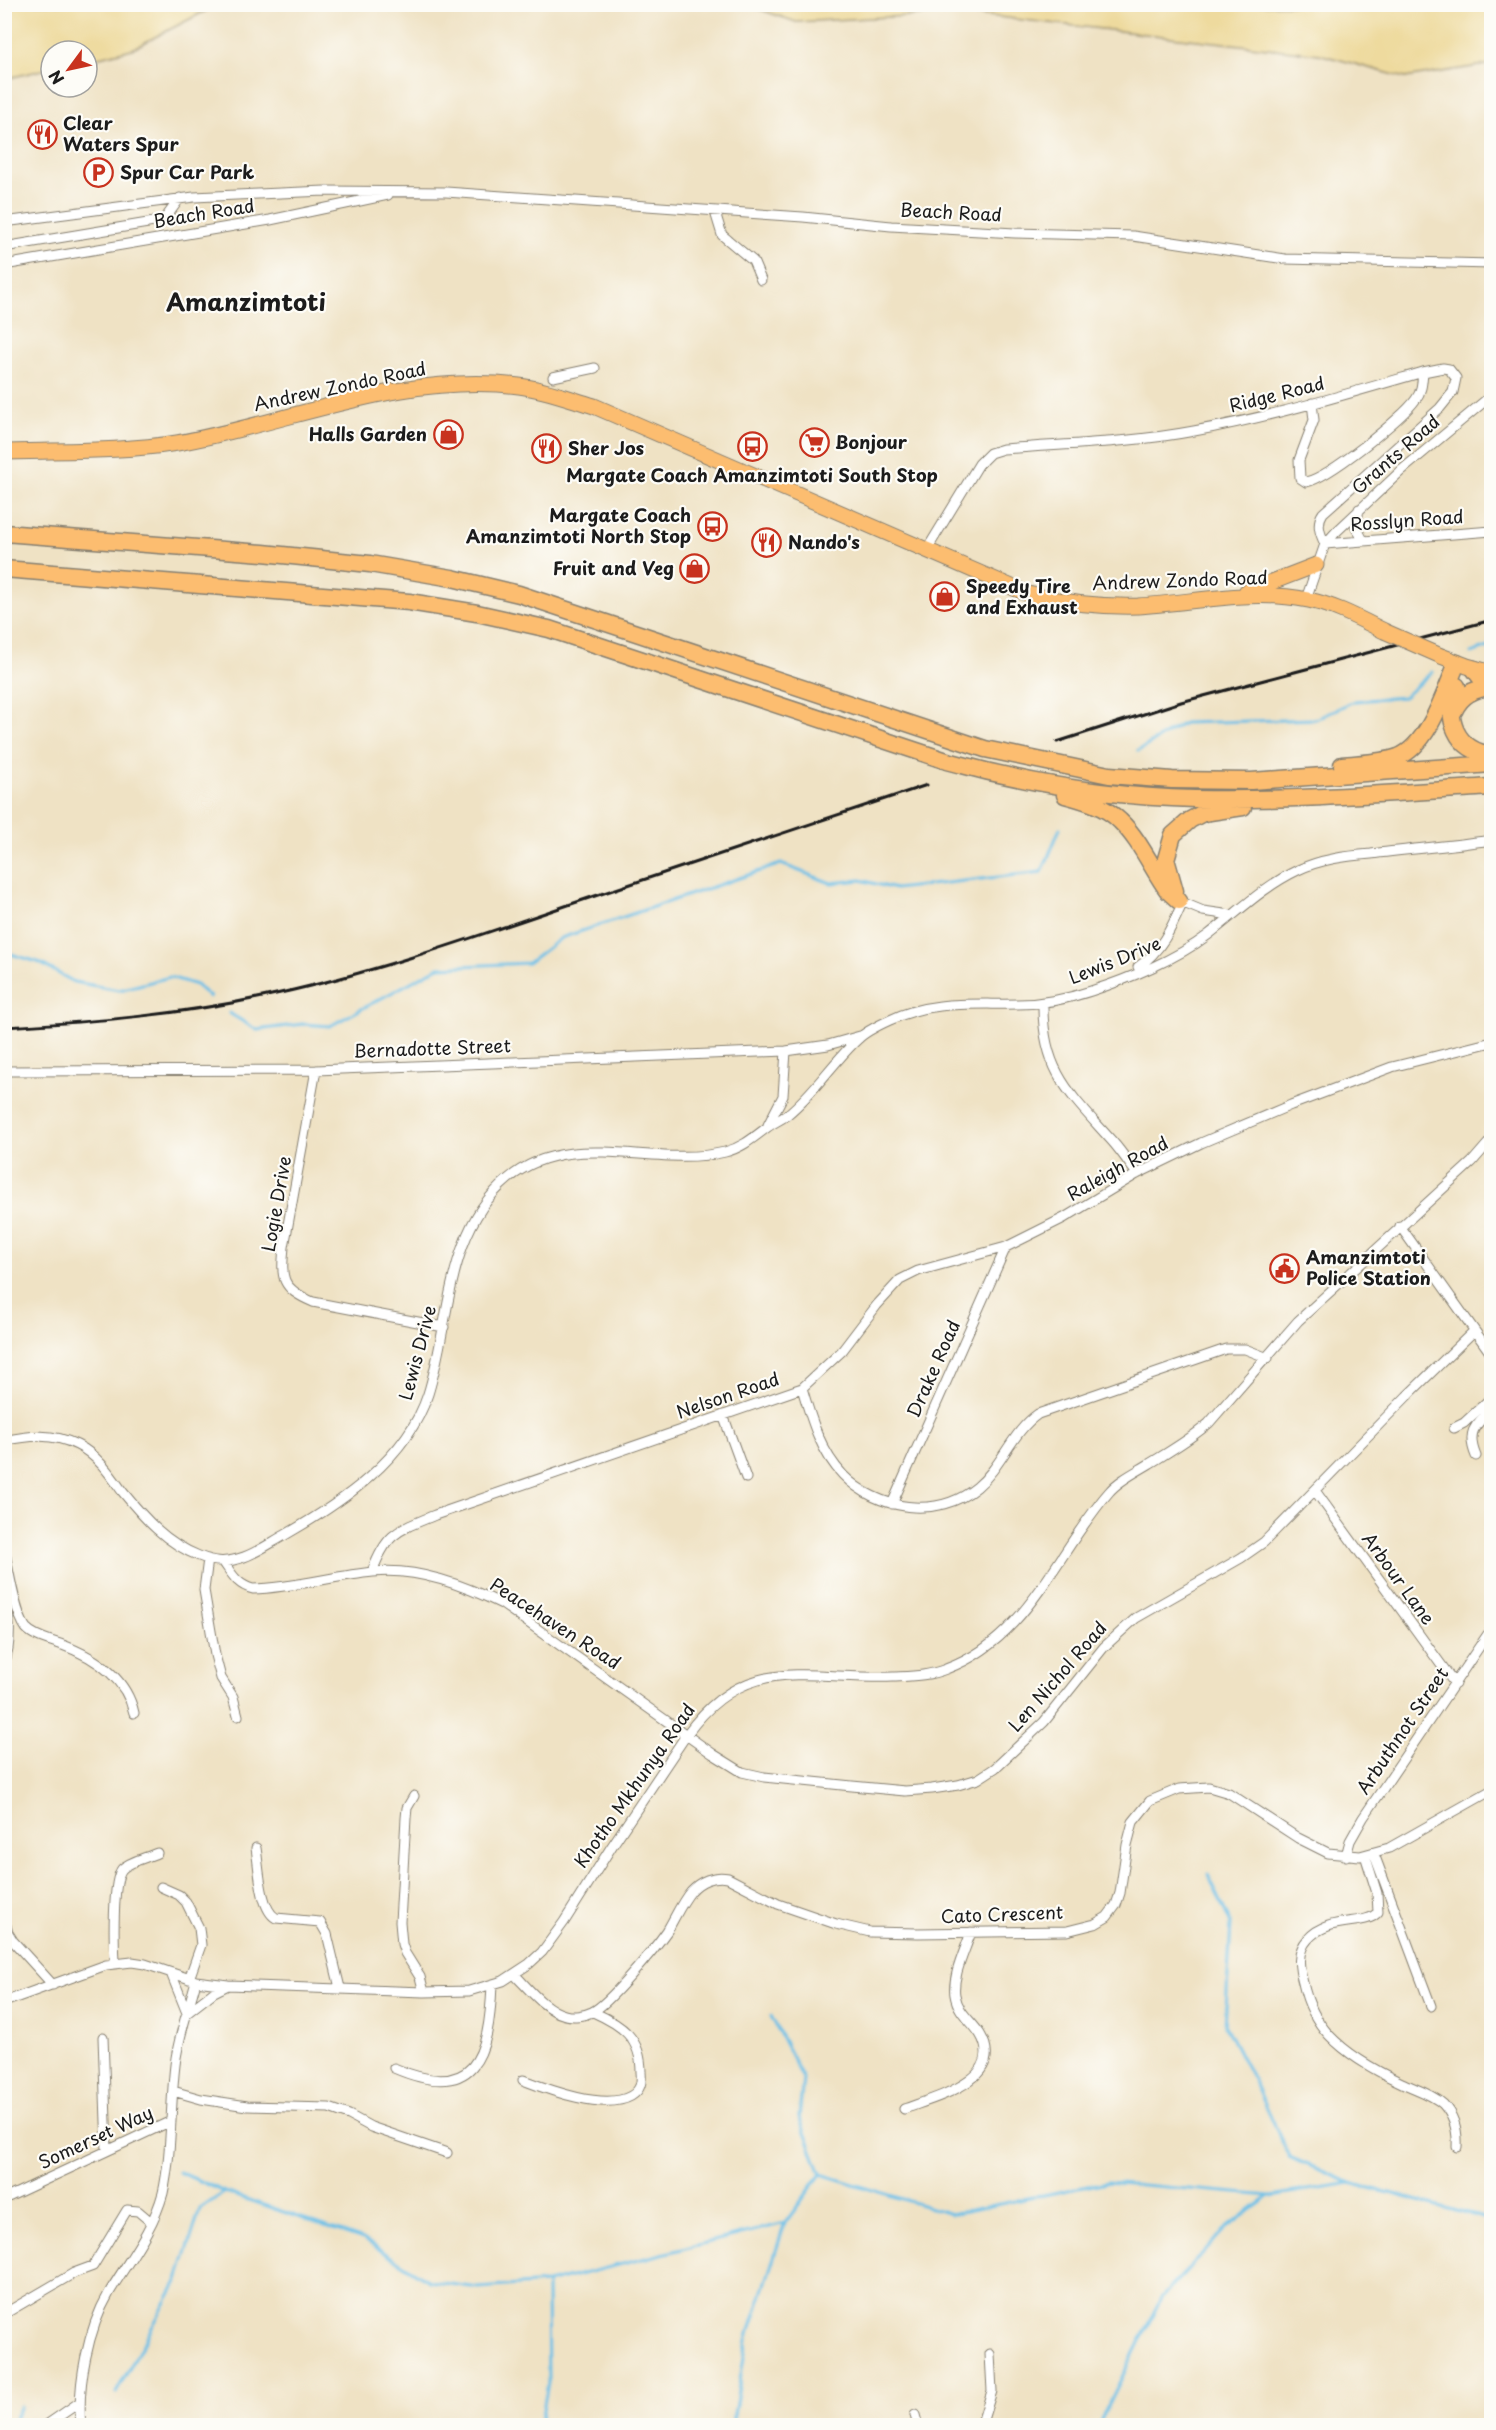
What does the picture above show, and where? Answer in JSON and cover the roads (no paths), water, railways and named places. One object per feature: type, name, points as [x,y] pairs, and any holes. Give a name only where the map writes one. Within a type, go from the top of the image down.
[{"type":"highway","points":[[4,533],[263,553],[370,564],[452,578],[519,594],[985,749],[1109,775],[1251,781],[1491,764]]},
{"type":"highway","points":[[4,569],[409,602],[477,613],[549,629],[853,731],[1085,801],[1108,812],[1120,821],[1168,891],[1180,902]]},
{"type":"highway","points":[[1200,780],[1388,760],[1401,755],[1418,741],[1428,728],[1466,666]]},
{"type":"highway","points":[[1466,666],[1491,685]]},
{"type":"highway","points":[[1466,666],[1452,700],[1455,731],[1463,743],[1473,751],[1491,755]]},
{"type":"highway","points":[[1453,718],[1458,704],[1468,693],[1491,685]]},
{"type":"highway","points":[[972,768],[1102,792],[1193,799],[1312,797],[1491,787]]},
{"type":"highway","points":[[1180,902],[1172,884],[1166,860],[1168,846],[1173,835],[1185,824],[1203,813],[1312,797]]},
{"type":"main road","name":"Andrew Zondo Road","points":[[4,452],[176,443],[422,386],[470,384],[519,386],[594,406],[1028,594],[1068,603],[1138,606],[1232,597],[1306,599],[1339,610],[1441,656],[1491,673]]},
{"type":"main road","points":[[1232,597],[1316,565]]},
{"type":"street","name":"Beach Road","points":[[4,222],[180,198],[325,191],[446,192],[1004,233],[1133,236],[1285,259],[1491,264]]},
{"type":"street","points":[[325,191],[326,208]]},
{"type":"street","name":"Beach Road","points":[[4,265],[326,208],[408,191]]},
{"type":"street","points":[[4,247],[160,221],[167,216],[180,198]]},
{"type":"street","points":[[715,212],[722,235],[753,261],[761,280]]},
{"type":"street","points":[[553,377],[595,368]]},
{"type":"street","name":"Ridge Road","points":[[926,551],[979,464],[990,453],[1003,448],[1108,441],[1191,432],[1263,417],[1423,372],[1443,368],[1453,372],[1456,384],[1450,397],[1395,450],[1323,513],[1319,526],[1325,544]]},
{"type":"street","points":[[1312,404],[1313,425],[1299,460],[1300,478],[1306,482],[1317,479],[1340,464],[1406,410],[1420,392],[1423,372]]},
{"type":"street","name":"Grants Road","points":[[1325,544],[1402,470],[1491,395]]},
{"type":"street","points":[[1359,509],[1356,527],[1364,540]]},
{"type":"street","name":"Rosslyn Road","points":[[1325,544],[1491,531]]},
{"type":"street","points":[[1306,599],[1325,544]]},
{"type":"street","name":"Lewis Drive","points":[[224,1563],[248,1556],[318,1516],[355,1489],[380,1466],[404,1438],[426,1400],[455,1270],[472,1223],[489,1198],[522,1168],[540,1161],[589,1151],[688,1157],[727,1152],[751,1141],[766,1127],[787,1116],[829,1074],[860,1036],[912,1010],[938,1005],[1043,1003],[1091,991],[1183,951],[1206,937],[1231,915],[1279,880],[1317,862],[1491,840]]},
{"type":"street","points":[[1118,981],[1155,954],[1166,939],[1180,902],[1203,911],[1231,915]]},
{"type":"street","points":[[1043,1003],[1042,1024],[1053,1068],[1068,1093],[1113,1142],[1137,1174]]},
{"type":"street","name":"Bernadotte Street","points":[[4,1071],[316,1070],[786,1051],[828,1045],[860,1036]]},
{"type":"street","name":"Raleigh Road","points":[[802,1388],[842,1352],[877,1305],[900,1280],[918,1271],[1006,1247],[1064,1218],[1137,1174],[1201,1143],[1355,1080],[1392,1067],[1491,1042]]},
{"type":"street","name":"Lewis Drive","points":[[766,1127],[783,1096],[786,1051]]},
{"type":"street","name":"Logie Drive","points":[[316,1070],[284,1247],[282,1274],[285,1285],[299,1296],[313,1302],[444,1327]]},
{"type":"street","name":"Khotho Mkhunya Road","points":[[115,1962],[145,1964],[193,1980],[228,1985],[424,1992],[469,1991],[492,1985],[515,1975],[543,1952],[687,1734],[699,1718],[716,1702],[742,1685],[758,1679],[798,1673],[879,1678],[919,1676],[944,1670],[983,1651],[1012,1627],[1110,1490],[1193,1437],[1230,1401],[1298,1321],[1472,1162],[1491,1139]]},
{"type":"street","points":[[1400,1226],[1491,1355]]},
{"type":"street","name":"Drake Road","points":[[892,1504],[1006,1247]]},
{"type":"street","name":"Len Nichol Road","points":[[687,1734],[713,1754],[752,1776],[905,1791],[958,1785],[978,1779],[995,1768],[1029,1738],[1104,1647],[1136,1618],[1257,1547],[1316,1492],[1407,1396],[1474,1331]]},
{"type":"street","name":"Nelson Road","points":[[372,1572],[382,1546],[392,1535],[435,1515],[802,1388],[814,1428],[830,1458],[842,1474],[858,1487],[892,1504],[925,1509],[948,1503],[970,1493],[990,1474],[1026,1423],[1054,1407],[1226,1349],[1245,1349],[1268,1358]]},
{"type":"street","points":[[1454,1428],[1464,1423],[1491,1397]]},
{"type":"street","points":[[1476,1456],[1471,1437],[1473,1429],[1491,1409]]},
{"type":"street","points":[[723,1415],[746,1478]]},
{"type":"street","points":[[4,1441],[31,1434],[50,1436],[80,1446],[109,1472],[151,1524],[169,1541],[208,1559],[224,1563]]},
{"type":"street","name":"Arbour Lane","points":[[1316,1492],[1455,1684]]},
{"type":"street","points":[[4,1547],[25,1626],[42,1638],[78,1650],[108,1670],[125,1688],[134,1713]]},
{"type":"street","points":[[208,1559],[204,1590],[215,1655],[221,1678],[233,1697],[238,1716]]},
{"type":"street","name":"Peacehaven Road","points":[[224,1563],[235,1580],[253,1589],[372,1572],[414,1574],[466,1588],[486,1596],[519,1616],[687,1734]]},
{"type":"street","points":[[4,1587],[9,1630],[9,1646],[4,1664]]},
{"type":"street","name":"Arbuthnot Street","points":[[1346,1856],[1350,1841],[1360,1824],[1491,1628]]},
{"type":"street","name":"Cato Crescent","points":[[592,2012],[636,1969],[666,1932],[692,1890],[705,1880],[718,1876],[728,1878],[778,1904],[836,1924],[859,1929],[906,1933],[1067,1930],[1095,1924],[1107,1917],[1116,1905],[1120,1893],[1133,1822],[1150,1801],[1179,1789],[1209,1786],[1229,1792],[1298,1838],[1328,1853],[1346,1856],[1369,1855],[1491,1790]]},
{"type":"street","points":[[414,1796],[407,1808],[400,1922],[405,1953],[420,1977],[424,1992]]},
{"type":"street","points":[[256,1848],[264,1899],[270,1915],[276,1918],[320,1922],[327,1934],[340,1988]]},
{"type":"street","points":[[4,2002],[115,1962],[114,1933],[118,1877],[125,1866],[156,1853]]},
{"type":"street","points":[[1369,1855],[1431,2006]]},
{"type":"street","points":[[1369,1855],[1377,1893],[1378,1912],[1369,1918],[1334,1923],[1308,1939],[1301,1949],[1298,1966],[1307,1999],[1328,2035],[1348,2051],[1444,2106],[1456,2128],[1457,2146]]},
{"type":"street","points":[[81,2426],[81,2381],[89,2344],[107,2296],[151,2222],[162,2194],[168,2161],[175,2063],[201,1945],[199,1928],[186,1902],[178,1895],[161,1887]]},
{"type":"street","points":[[4,1919],[13,1941],[53,1984]]},
{"type":"street","points":[[904,2109],[950,2091],[974,2078],[982,2069],[986,2048],[979,2034],[962,2014],[956,1997],[955,1984],[971,1932]]},
{"type":"street","points":[[171,1973],[187,2013]]},
{"type":"street","points":[[515,1975],[542,2003],[563,2015],[579,2016],[592,2012],[609,2019],[634,2039],[641,2057],[641,2083],[639,2089],[630,2097],[614,2100],[579,2099],[523,2080]]},
{"type":"street","points":[[187,2013],[214,1992],[228,1985]]},
{"type":"street","points":[[394,2068],[434,2081],[456,2079],[467,2074],[474,2067],[486,2035],[491,2014],[492,1985]]},
{"type":"street","points":[[104,2037],[107,2150]]},
{"type":"street","points":[[173,2091],[201,2100],[247,2106],[329,2108],[349,2115],[371,2127],[447,2153]]},
{"type":"street","name":"Somerset Way","points":[[4,2199],[169,2122]]},
{"type":"street","points":[[4,2314],[74,2273],[93,2266],[127,2210],[138,2211],[151,2222]]},
{"type":"street","points":[[981,2426],[992,2391],[990,2354]]},
{"type":"street","points":[[45,2426],[53,2418],[80,2402]]},
{"type":"street","points":[[915,2415],[918,2426]]},
{"type":"waterway","points":[[1471,653],[1492,646]]},
{"type":"waterway","points":[[1138,751],[1184,723],[1316,719],[1354,701],[1404,697],[1432,672]]},
{"type":"waterway","points":[[229,1013],[257,1030],[303,1024],[330,1026],[439,967],[528,963],[561,938],[781,864],[831,883],[861,880],[895,889],[1042,872],[1060,828]]},
{"type":"waterway","points":[[4,952],[38,962],[74,982],[119,990],[170,977],[196,985],[210,997]]},
{"type":"waterway","points":[[1208,1874],[1231,1924],[1225,2026],[1258,2089],[1289,2157],[1351,2183]]},
{"type":"waterway","points":[[771,2016],[803,2079],[799,2117],[821,2174]]},
{"type":"waterway","points":[[179,2172],[225,2192],[363,2239],[429,2281],[478,2288],[547,2283],[785,2223],[821,2174],[951,2214],[1107,2182],[1271,2196],[1351,2183],[1487,2219],[1492,2218]]},
{"type":"waterway","points":[[116,2393],[178,2280],[200,2209],[225,2192]]},
{"type":"waterway","points":[[1098,2426],[1161,2298],[1225,2229],[1270,2196]]},
{"type":"waterway","points":[[732,2426],[747,2340],[785,2223]]},
{"type":"waterway","points":[[540,2426],[548,2383],[547,2283]]},
{"type":"waterway","points":[[11,2426],[21,2406]]},
{"type":"railway","points":[[1057,742],[1181,702],[1492,620]]},
{"type":"railway","points":[[4,1027],[73,1023],[175,1012],[243,1001],[315,985],[467,939],[927,785]]},
{"type":"place","name":"Clear Waters Spur","points":[[42,134]]},
{"type":"place","name":"Spur Car Park","points":[[99,173]]},
{"type":"place","name":"Halls Garden","points":[[448,435]]},
{"type":"place","name":"Bonjour","points":[[814,443]]},
{"type":"place","name":"Margate Coach Amanzimtoti South Stop","points":[[752,447]]},
{"type":"place","name":"Sher Jos","points":[[547,449]]},
{"type":"place","name":"Margate Coach Amanzimtoti North Stop","points":[[712,526]]},
{"type":"place","name":"Nando's","points":[[767,543]]},
{"type":"place","name":"Fruit and Veg","points":[[695,569]]},
{"type":"place","name":"Speedy Tire and Exhaust","points":[[945,597]]},
{"type":"place","name":"Amanzimtoti Police Station","points":[[1285,1268]]},
{"type":"district","name":"Amanzimtoti","points":[[246,303]]}]
